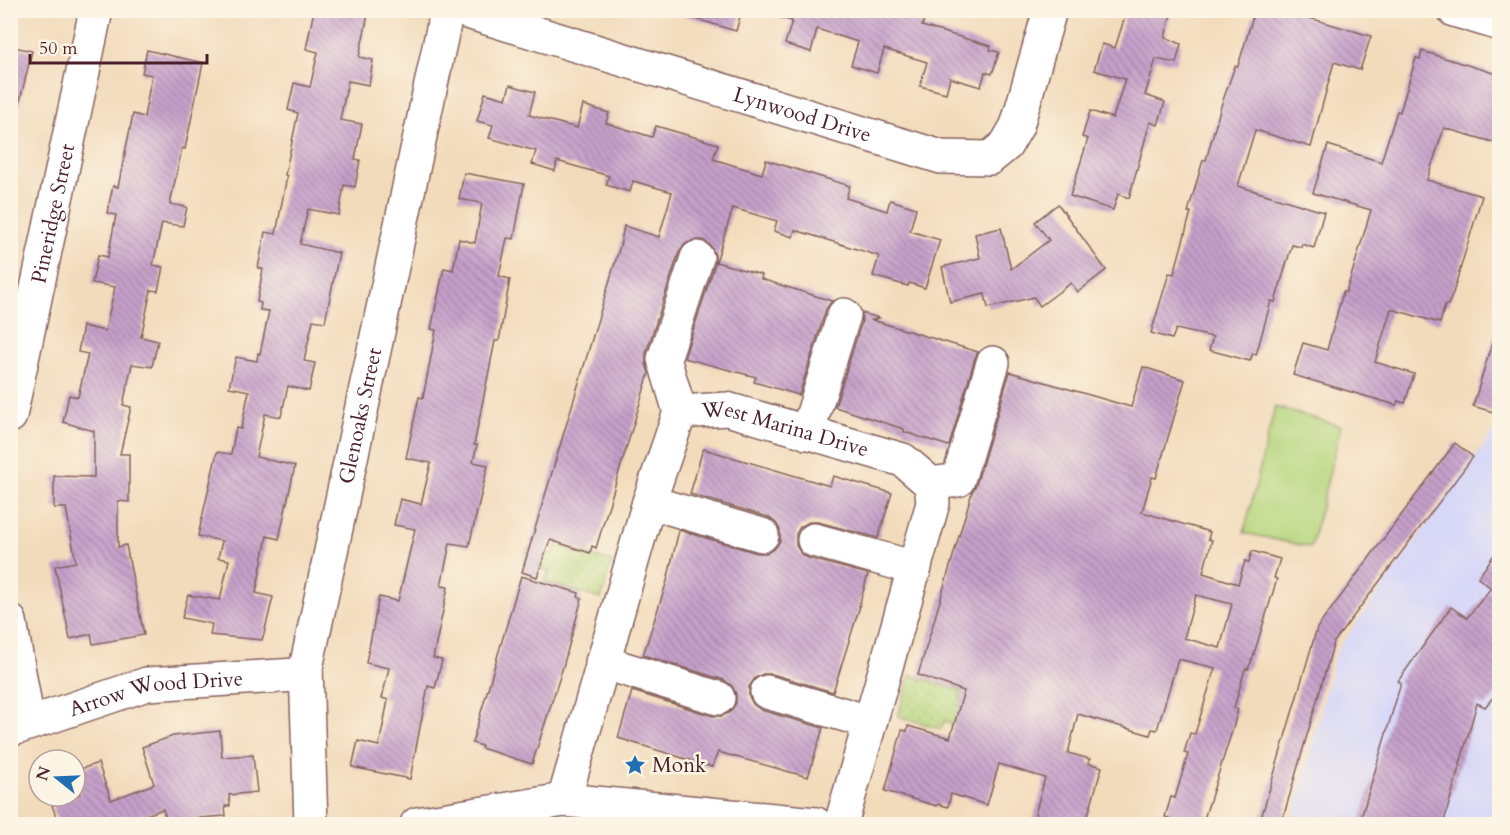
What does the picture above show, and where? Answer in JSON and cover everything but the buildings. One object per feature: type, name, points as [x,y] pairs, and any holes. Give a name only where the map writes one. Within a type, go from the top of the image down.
[{"type":"street","name":"Pineridge Street","points":[[10,416],[96,10]]},
{"type":"street","name":"Glenoaks Street","points":[[311,825],[306,672],[447,10]]},
{"type":"street","name":"Lynwood Drive","points":[[461,10],[941,157],[990,158],[1006,145],[1017,126],[1050,10]]},
{"type":"street","points":[[1454,10],[1500,24]]},
{"type":"street","points":[[680,411],[664,359],[697,258]]},
{"type":"street","points":[[807,433],[844,315]]},
{"type":"street","points":[[841,825],[933,503],[932,484],[958,480],[993,363]]},
{"type":"street","name":"West Marina Drive","points":[[564,800],[649,502],[680,411],[727,409],[903,460],[932,484]]},
{"type":"street","points":[[649,502],[762,535]]},
{"type":"street","points":[[814,540],[915,568]]},
{"type":"street","points":[[10,621],[19,727]]},
{"type":"street","points":[[602,663],[718,698]]},
{"type":"street","name":"Arrow Wood Drive","points":[[19,727],[147,684],[296,675],[306,672]]},
{"type":"street","points":[[767,692],[869,722]]},
{"type":"street","points":[[417,825],[564,800],[816,825]]},
{"type":"shaded area","points":[[1499,415],[1499,824],[1291,824],[1336,652],[1494,431]]},
{"type":"green space","points":[[1275,407],[1341,426],[1311,547],[1244,533]]},
{"type":"green space","points":[[556,545],[612,562],[601,599],[545,582],[549,571],[524,563],[528,548],[552,555]]},
{"type":"green space","points":[[910,675],[962,691],[960,699],[985,707],[977,731],[944,721],[941,729],[898,716]]},
{"type":"place","name":"Monk","points":[[635,765]]}]
